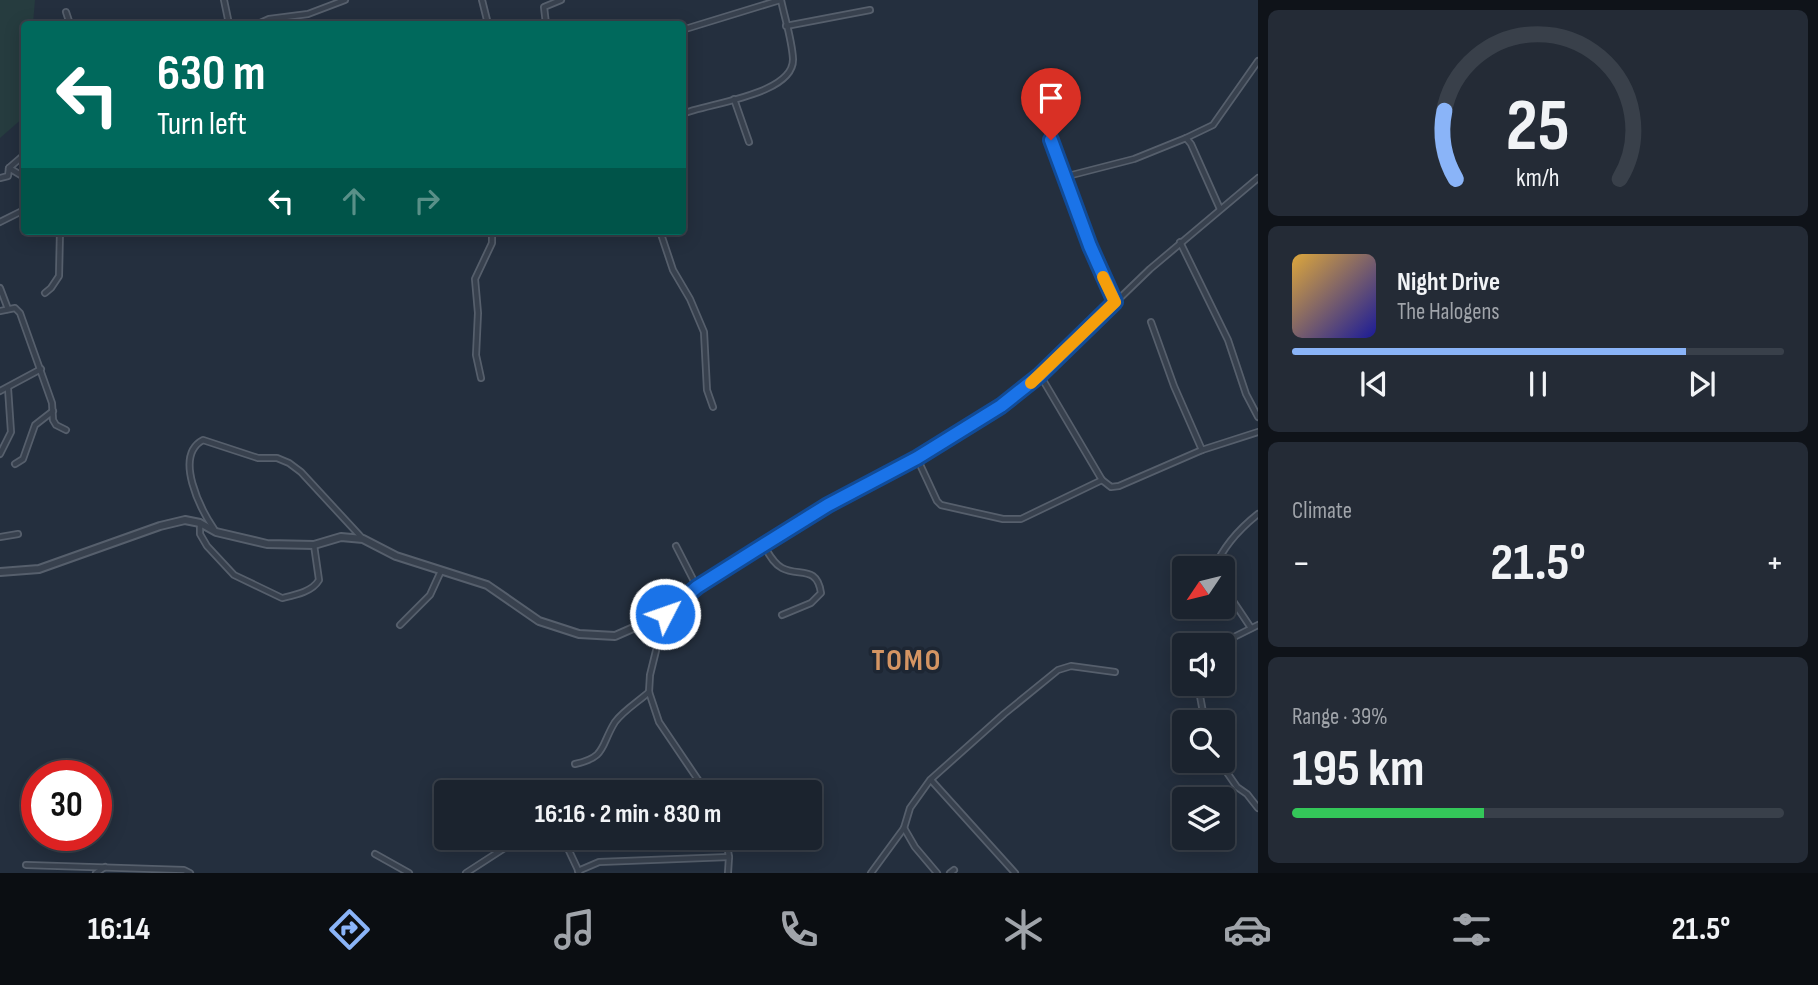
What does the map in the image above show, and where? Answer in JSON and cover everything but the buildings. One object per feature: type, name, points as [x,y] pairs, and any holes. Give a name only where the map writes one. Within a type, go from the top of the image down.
[{"type":"street","points":[[223,0],[228,21]]},
{"type":"street","points":[[265,21],[308,14],[345,0]]},
{"type":"street","points":[[482,0],[487,21]]},
{"type":"street","points":[[546,21],[544,8],[561,0]]},
{"type":"street","points":[[686,29],[780,0],[793,61],[790,72],[781,81],[759,93],[686,113]]},
{"type":"street","points":[[786,26],[870,10]]},
{"type":"street","points":[[66,12],[69,21]]},
{"type":"street","points":[[1064,177],[1134,159],[1213,125],[1258,61]]},
{"type":"street","points":[[734,99],[749,142]]},
{"type":"street","points":[[1048,131],[1099,269],[1115,302]]},
{"type":"street","points":[[1186,138],[1220,209]]},
{"type":"street","points":[[0,178],[8,176],[9,168],[21,158]]},
{"type":"street","points":[[9,168],[21,175]]},
{"type":"street","points":[[216,532],[193,493],[190,453],[194,446],[203,440],[258,458],[277,458],[289,463],[301,472],[363,538],[396,556],[487,585],[540,621],[579,634],[615,636],[665,614],[697,587],[828,505],[917,458],[984,417],[1040,375],[1180,243],[1258,178]]},
{"type":"street","points":[[0,222],[21,212]]},
{"type":"street","points":[[45,293],[59,276],[60,235]]},
{"type":"street","points":[[481,378],[475,355],[478,313],[475,279],[492,243],[492,235]]},
{"type":"street","points":[[661,235],[673,270],[690,299],[704,332],[707,390],[713,407]]},
{"type":"street","points":[[1180,243],[1228,340],[1246,394],[1258,418]]},
{"type":"street","points":[[0,288],[8,309]]},
{"type":"street","points":[[0,312],[15,307],[20,313],[41,369],[56,425],[66,430]]},
{"type":"street","points":[[1151,322],[1174,386],[1202,450]]},
{"type":"street","points":[[0,391],[41,369]]},
{"type":"street","points":[[1040,375],[1102,480],[1111,487],[1202,450],[1258,432]]},
{"type":"street","points":[[0,454],[11,432],[8,388]]},
{"type":"street","points":[[16,464],[23,459],[35,425],[53,411]]},
{"type":"street","points":[[917,458],[941,505],[1003,519],[1021,519],[1102,480]]},
{"type":"street","points":[[1220,556],[1246,524],[1258,514]]},
{"type":"street","points":[[0,572],[39,569],[185,520],[200,523],[216,532],[267,544],[314,545],[341,537],[363,538]]},
{"type":"street","points":[[200,523],[200,534],[234,575],[282,598],[317,585],[319,580],[314,545]]},
{"type":"street","points":[[0,537],[18,534]]},
{"type":"street","points":[[676,545],[697,587]]},
{"type":"street","points":[[764,546],[779,566],[786,570],[804,572],[816,578],[820,585],[821,593],[811,603],[782,615]]},
{"type":"street","points":[[400,625],[430,595],[441,571]]},
{"type":"street","points":[[1236,606],[1251,628]]},
{"type":"street","points":[[665,614],[650,675],[649,692],[659,722],[698,780]]},
{"type":"street","points":[[1235,636],[1258,625]]},
{"type":"street","points":[[871,873],[904,828],[910,808],[930,780],[1004,714],[1059,670],[1071,666],[1115,672]]},
{"type":"street","points":[[575,764],[600,753],[616,720],[649,692]]},
{"type":"street","points":[[1200,696],[1203,710]]},
{"type":"street","points":[[1227,773],[1258,808]]},
{"type":"street","points":[[930,780],[1015,873]]},
{"type":"street","points":[[904,828],[915,847],[937,873]]},
{"type":"street","points":[[466,873],[501,850]]},
{"type":"street","points":[[569,850],[579,872],[599,862],[729,857]]},
{"type":"street","points":[[728,850],[728,873]]},
{"type":"street","points":[[375,854],[410,873]]},
{"type":"street","points":[[26,865],[106,866],[184,870],[190,873]]},
{"type":"street","points":[[96,873],[106,866]]},
{"type":"street","points":[[106,866],[106,873]]},
{"type":"green space","points":[[0,0],[35,0],[33,21],[21,21],[21,120],[0,138]]},
{"type":"slow traffic","points":[[1031,383],[1115,302],[1103,277]]},
{"type":"district","name":"TOMO","points":[[907,660]]},
{"type":"route","points":[[665,614],[697,587],[828,505],[917,458],[1001,406],[1040,375],[1115,302],[1099,269],[1051,140]]}]
